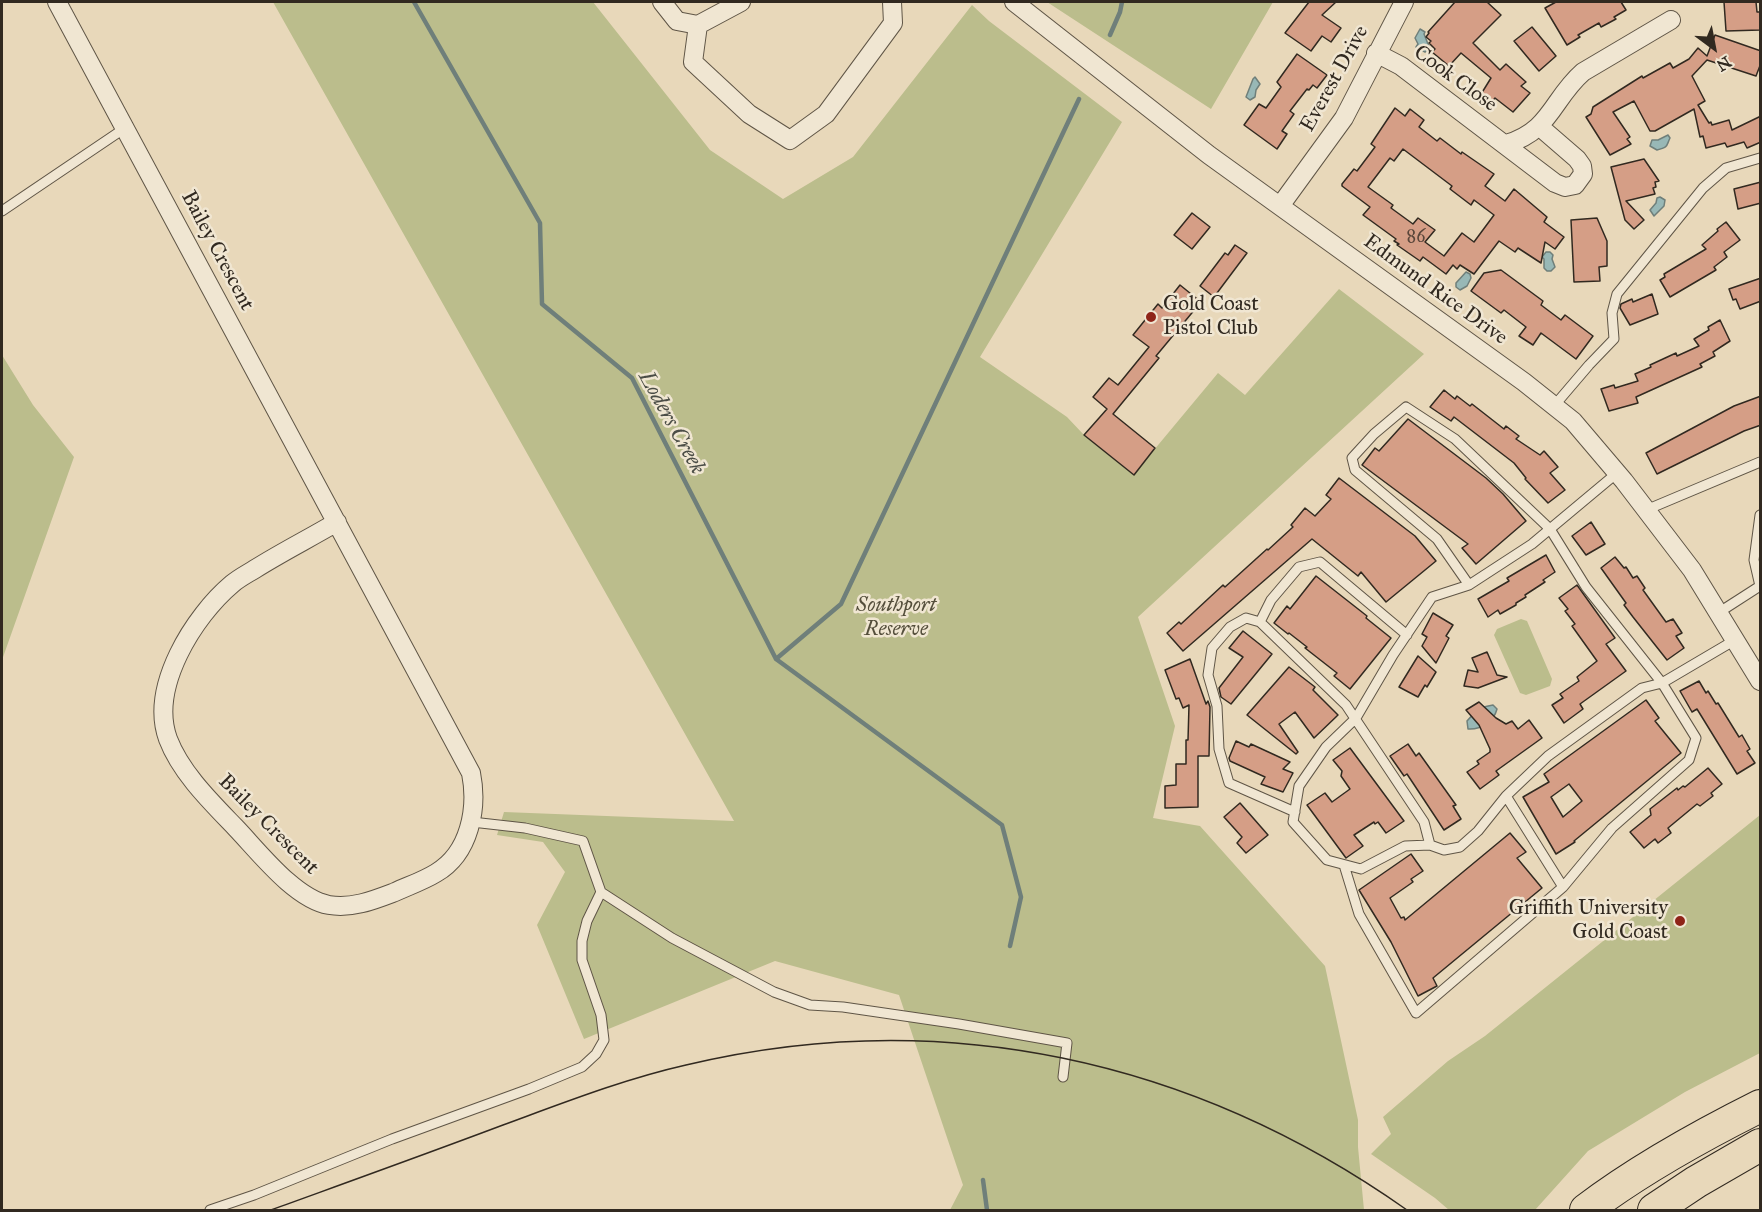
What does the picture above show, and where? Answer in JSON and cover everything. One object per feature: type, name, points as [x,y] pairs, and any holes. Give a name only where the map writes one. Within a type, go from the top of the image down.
[{"type":"highway","points":[[1586,1210],[1655,1163],[1705,1134],[1761,1106]]},
{"type":"highway","points":[[1654,1210],[1752,1150]]},
{"type":"street","name":"Bailey Crescent","points":[[57,2],[338,522],[471,773],[475,790],[472,822],[457,852],[437,872],[366,903],[328,905],[310,897],[289,883],[216,807],[177,758],[163,722],[168,683],[178,655],[200,618],[233,583],[338,522]]},
{"type":"street","points":[[662,2],[677,21],[698,25],[741,2]]},
{"type":"street","points":[[698,25],[693,62],[749,114],[790,140],[826,114],[893,23],[893,3],[891,2]]},
{"type":"street","name":"Edmund Rice Drive","points":[[1014,2],[1209,155],[1524,382],[1573,421],[1617,473],[1692,570],[1761,681]]},
{"type":"street","name":"Everest Drive","points":[[1280,206],[1344,118],[1404,2]]},
{"type":"street","points":[[1506,144],[1531,134],[1540,127],[1573,81],[1583,72],[1671,20]]},
{"type":"street","name":"Cook Close","points":[[1376,53],[1401,66],[1560,186],[1575,185],[1582,174],[1580,162],[1540,127]]},
{"type":"lane","points":[[2,211],[125,128]]},
{"type":"lane","points":[[1554,406],[1588,365],[1614,339],[1612,313],[1617,294],[1703,188],[1726,168],[1761,158]]},
{"type":"lane","points":[[1344,865],[1359,914],[1416,1013],[1563,887],[1612,828],[1689,760],[1696,738],[1662,683],[1586,587],[1550,529],[1455,438],[1406,407],[1374,434],[1352,458],[1355,470],[1437,539],[1469,585]]},
{"type":"lane","points":[[1646,510],[1761,462]]},
{"type":"lane","points":[[1617,473],[1532,544],[1469,585],[1432,597],[1356,718],[1326,747],[1299,786],[1293,822],[1327,860],[1361,869],[1405,846],[1430,845],[1444,850],[1460,847],[1478,831],[1506,796],[1548,756],[1642,688],[1662,683],[1735,640]]},
{"type":"lane","points":[[1718,613],[1760,586],[1754,560],[1761,514]]},
{"type":"lane","points":[[1260,622],[1271,600],[1299,567],[1320,562],[1407,635]]},
{"type":"lane","points":[[1295,812],[1229,783],[1219,749],[1217,706],[1208,675],[1212,648],[1230,627],[1246,618],[1260,622],[1346,705],[1424,822],[1430,845]]},
{"type":"lane","points":[[1506,796],[1563,887]]},
{"type":"lane","points":[[472,822],[525,828],[583,841],[601,892],[682,943],[774,992],[810,1005],[843,1007],[959,1024],[1067,1043],[1063,1077]]},
{"type":"lane","points":[[210,1210],[582,1067],[596,1054],[604,1040],[601,1015],[586,977],[582,951],[586,921],[601,892]]},
{"type":"green space","name":"Southport Reserve","points":[[273,2],[593,2],[710,150],[783,199],[853,157],[972,5],[989,21],[1122,122],[980,357],[1067,417],[1084,435],[1134,474],[1218,373],[1245,395],[1339,289],[1424,354],[1138,617],[1175,726],[1153,818],[1200,826],[1325,966],[1358,1120],[1364,1210],[950,1210],[963,1185],[899,995],[775,961],[584,1039],[537,925],[565,872],[543,842],[497,835],[504,812],[734,821]]},
{"type":"green space","points":[[1047,2],[1273,2],[1211,109]]},
{"type":"green space","points":[[2,355],[33,405],[74,457],[2,660]]},
{"type":"green space","points":[[1521,619],[1527,621],[1552,679],[1550,686],[1526,695],[1520,693],[1494,635],[1497,629]]},
{"type":"green space","name":"Griffith University Gold Coast","points":[[1760,815],[1760,1053],[1685,1092],[1588,1151],[1535,1210],[1449,1210],[1371,1154],[1391,1134],[1383,1117],[1448,1061],[1485,1036]]},
{"type":"water","points":[[1420,29],[1425,32],[1430,49],[1425,52],[1416,47],[1418,44],[1415,38]]},
{"type":"water","points":[[1255,77],[1260,84],[1255,97],[1250,100],[1246,97]]},
{"type":"water","points":[[1668,135],[1670,138],[1665,147],[1657,150],[1650,146],[1652,140]]},
{"type":"water","points":[[1660,197],[1665,200],[1664,206],[1654,216],[1650,210]]},
{"type":"water","points":[[1546,252],[1553,255],[1555,267],[1551,271],[1544,268],[1542,257]]},
{"type":"water","points":[[1466,272],[1471,278],[1467,286],[1460,290],[1456,287],[1456,283]]},
{"type":"water","points":[[1493,705],[1497,709],[1490,721],[1478,728],[1468,729],[1467,721],[1472,715],[1482,708]]},
{"type":"building","points":[[1309,2],[1336,2],[1322,15],[1341,28],[1331,42],[1322,36],[1311,51],[1285,33]]},
{"type":"building","points":[[1455,2],[1487,2],[1501,15],[1473,43],[1500,70],[1506,64],[1526,82],[1521,86],[1530,93],[1513,112],[1495,98],[1489,106],[1478,99],[1491,78],[1461,53],[1449,66],[1432,52],[1435,49],[1426,37],[1428,32]]},
{"type":"building","points":[[1556,2],[1621,2],[1626,10],[1614,17],[1616,19],[1601,27],[1599,23],[1578,35],[1580,37],[1567,45],[1545,8]]},
{"type":"building","points":[[1724,2],[1756,2],[1757,12],[1760,12],[1760,30],[1726,31]]},
{"type":"building","points":[[1532,27],[1556,56],[1539,71],[1514,41]]},
{"type":"building","points":[[1715,35],[1761,51],[1761,63],[1756,76],[1707,60],[1692,76],[1705,101],[1698,105],[1709,123],[1711,122],[1712,125],[1729,120],[1732,130],[1761,116],[1761,142],[1747,148],[1744,142],[1727,147],[1725,143],[1706,148],[1703,136],[1700,137],[1694,109],[1655,131],[1650,131],[1634,101],[1613,112],[1630,137],[1627,139],[1631,144],[1610,155],[1586,117],[1591,114],[1593,107],[1642,76],[1643,78],[1670,63],[1673,68],[1689,59],[1698,48],[1707,56]]},
{"type":"building","points":[[1297,54],[1327,75],[1317,88],[1313,85],[1309,90],[1307,89],[1290,111],[1294,114],[1282,131],[1287,134],[1277,149],[1244,125],[1259,104],[1266,108],[1281,87],[1277,82]]},
{"type":"building","points":[[1395,108],[1405,116],[1410,109],[1424,120],[1419,127],[1437,141],[1440,138],[1494,174],[1485,186],[1505,201],[1514,189],[1547,217],[1544,222],[1564,237],[1555,249],[1545,242],[1541,263],[1518,248],[1515,252],[1499,241],[1474,274],[1460,265],[1457,269],[1453,265],[1446,274],[1423,257],[1420,261],[1397,245],[1399,244],[1394,241],[1396,239],[1363,215],[1370,207],[1342,186],[1354,169],[1357,171],[1375,147],[1371,144]],"holes":[[[1403,149],[1452,186],[1450,189],[1471,205],[1474,200],[1494,215],[1474,242],[1462,233],[1444,256],[1425,242],[1435,230],[1418,218],[1413,224],[1391,208],[1393,205],[1368,187],[1390,158],[1394,161]]]},
{"type":"building","points":[[1644,159],[1659,181],[1655,182],[1656,187],[1653,188],[1655,194],[1626,201],[1644,220],[1634,229],[1625,220],[1611,167]]},
{"type":"building","points":[[1761,182],[1761,203],[1738,209],[1734,189]]},
{"type":"building","points":[[1192,213],[1210,227],[1192,249],[1174,235]]},
{"type":"building","points":[[1597,218],[1607,241],[1607,266],[1599,267],[1600,281],[1574,282],[1571,220]]},
{"type":"building","points":[[1726,222],[1740,240],[1724,252],[1727,257],[1714,267],[1716,270],[1670,297],[1660,280],[1665,277],[1664,274],[1706,249],[1702,245]]},
{"type":"building","points":[[1235,245],[1247,253],[1214,297],[1200,286],[1225,253],[1228,255]]},
{"type":"building","points":[[1501,270],[1543,301],[1541,305],[1561,320],[1565,315],[1593,336],[1576,359],[1541,333],[1533,345],[1519,336],[1526,327],[1504,310],[1501,313],[1471,291],[1484,273]]},
{"type":"building","points":[[1761,278],[1761,301],[1740,309],[1729,289]]},
{"type":"building","points":[[1180,285],[1201,302],[1156,356],[1159,358],[1113,414],[1155,448],[1134,475],[1084,435],[1107,409],[1093,397],[1109,378],[1118,385],[1149,347],[1133,335],[1158,304],[1162,308]]},
{"type":"building","points":[[1652,294],[1658,314],[1630,325],[1620,308],[1621,304]]},
{"type":"building","points":[[1720,320],[1730,341],[1713,352],[1715,356],[1700,364],[1702,367],[1636,397],[1638,403],[1609,411],[1601,389],[1614,385],[1615,388],[1638,381],[1635,374],[1651,367],[1650,365],[1699,346],[1694,339]]},
{"type":"building","points":[[1444,390],[1455,399],[1457,396],[1470,406],[1472,404],[1504,429],[1506,426],[1519,436],[1516,439],[1540,455],[1544,451],[1558,467],[1550,473],[1565,490],[1548,503],[1525,479],[1514,463],[1454,417],[1451,421],[1430,407]]},
{"type":"building","points":[[1761,396],[1761,425],[1744,431],[1657,474],[1646,453],[1734,406]]},
{"type":"building","points":[[1408,419],[1486,478],[1526,521],[1476,564],[1462,548],[1468,544],[1362,465],[1375,448],[1379,451]]},
{"type":"building","points":[[1339,478],[1415,536],[1436,561],[1386,602],[1361,572],[1358,576],[1312,539],[1183,651],[1167,633],[1179,622],[1181,624],[1223,585],[1225,587],[1268,550],[1293,527],[1291,525],[1305,508],[1315,516],[1331,499],[1326,495]]},
{"type":"building","points":[[1591,522],[1605,544],[1586,555],[1572,536]]},
{"type":"building","points":[[1546,555],[1555,572],[1543,580],[1545,582],[1525,595],[1526,597],[1516,605],[1500,614],[1498,610],[1488,617],[1478,599],[1509,581],[1507,578]]},
{"type":"building","points":[[1615,557],[1624,568],[1626,567],[1633,578],[1637,576],[1645,588],[1643,590],[1666,622],[1673,619],[1682,633],[1676,636],[1684,648],[1667,660],[1624,605],[1626,603],[1601,568]]},
{"type":"building","points":[[1316,576],[1391,638],[1350,689],[1334,676],[1337,673],[1274,623],[1287,606],[1290,609]]},
{"type":"building","points":[[1577,585],[1615,638],[1606,644],[1626,671],[1580,704],[1583,709],[1564,723],[1552,705],[1563,698],[1560,694],[1579,681],[1577,677],[1597,661],[1572,626],[1575,624],[1565,611],[1568,609],[1559,598]]},
{"type":"building","points":[[1433,613],[1453,625],[1446,636],[1449,638],[1436,663],[1422,646],[1427,637],[1422,634]]},
{"type":"building","points":[[1243,631],[1272,654],[1231,704],[1221,697],[1219,688],[1243,657],[1229,648]]},
{"type":"building","points":[[1487,652],[1497,675],[1507,677],[1478,688],[1464,686],[1468,670],[1478,672],[1472,658]]},
{"type":"building","points":[[1418,656],[1436,672],[1418,697],[1399,687]]},
{"type":"building","points":[[1190,659],[1206,704],[1208,701],[1210,707],[1209,756],[1198,756],[1198,807],[1165,808],[1165,786],[1176,785],[1176,764],[1186,764],[1189,705],[1183,708],[1179,698],[1176,699],[1165,670]]},
{"type":"building","points":[[1289,667],[1315,687],[1313,690],[1338,715],[1314,738],[1295,712],[1279,724],[1298,752],[1296,754],[1247,715]]},
{"type":"building","points":[[1699,681],[1706,693],[1708,691],[1716,704],[1718,703],[1739,737],[1742,735],[1750,749],[1747,751],[1755,763],[1737,774],[1697,709],[1692,712],[1680,691]]},
{"type":"building","points":[[1646,700],[1659,718],[1655,721],[1681,753],[1575,842],[1556,854],[1523,797],[1549,782],[1544,774]],"holes":[[[1569,784],[1582,801],[1563,817],[1551,797]]]},
{"type":"building","points":[[1479,702],[1496,718],[1506,724],[1512,721],[1518,729],[1529,720],[1542,738],[1496,771],[1499,775],[1480,789],[1467,772],[1479,764],[1477,761],[1490,752],[1490,749],[1479,725],[1466,710]]},
{"type":"building","points":[[1236,741],[1249,747],[1251,744],[1290,762],[1283,769],[1293,773],[1283,792],[1261,784],[1265,777],[1230,761],[1229,758]]},
{"type":"building","points":[[1408,744],[1416,756],[1419,753],[1456,805],[1453,806],[1461,819],[1444,830],[1407,774],[1404,776],[1390,756]]},
{"type":"building","points":[[1350,748],[1404,821],[1386,833],[1378,822],[1375,824],[1374,822],[1354,835],[1363,846],[1346,858],[1307,805],[1325,793],[1332,802],[1350,789],[1341,776],[1342,771],[1333,760]]},
{"type":"building","points":[[1708,768],[1722,784],[1711,793],[1713,796],[1700,806],[1697,804],[1668,828],[1671,833],[1658,843],[1655,839],[1644,848],[1630,832],[1651,815],[1650,809],[1677,788],[1678,790],[1685,787]]},
{"type":"building","points":[[1240,803],[1268,835],[1246,853],[1237,843],[1242,837],[1224,817]]},
{"type":"building","points":[[1510,833],[1526,852],[1517,858],[1542,888],[1433,978],[1437,986],[1418,996],[1391,942],[1359,890],[1411,854],[1423,871],[1411,879],[1413,882],[1390,898],[1401,918],[1404,917],[1405,920]]},
{"type":"waterway","name":"Loders Creek","points":[[414,2],[540,223],[542,304],[632,378],[776,659],[1002,825],[1021,897],[1010,946]]},
{"type":"waterway","name":"Loders Creek","points":[[1110,35],[1122,2]]},
{"type":"waterway","name":"Loders Creek","points":[[776,659],[841,604],[1079,99]]},
{"type":"waterway","name":"Loders Creek","points":[[983,1180],[987,1210]]},
{"type":"tram line","points":[[271,1210],[571,1100],[663,1071],[782,1048],[877,1041],[970,1044],[1062,1058],[1152,1082],[1240,1115],[1325,1158],[1407,1210]]},
{"type":"place","name":"Gold Coast Pistol Club","points":[[1151,317]]},
{"type":"place","name":"Griffith University Gold Coast","points":[[1680,921]]}]
